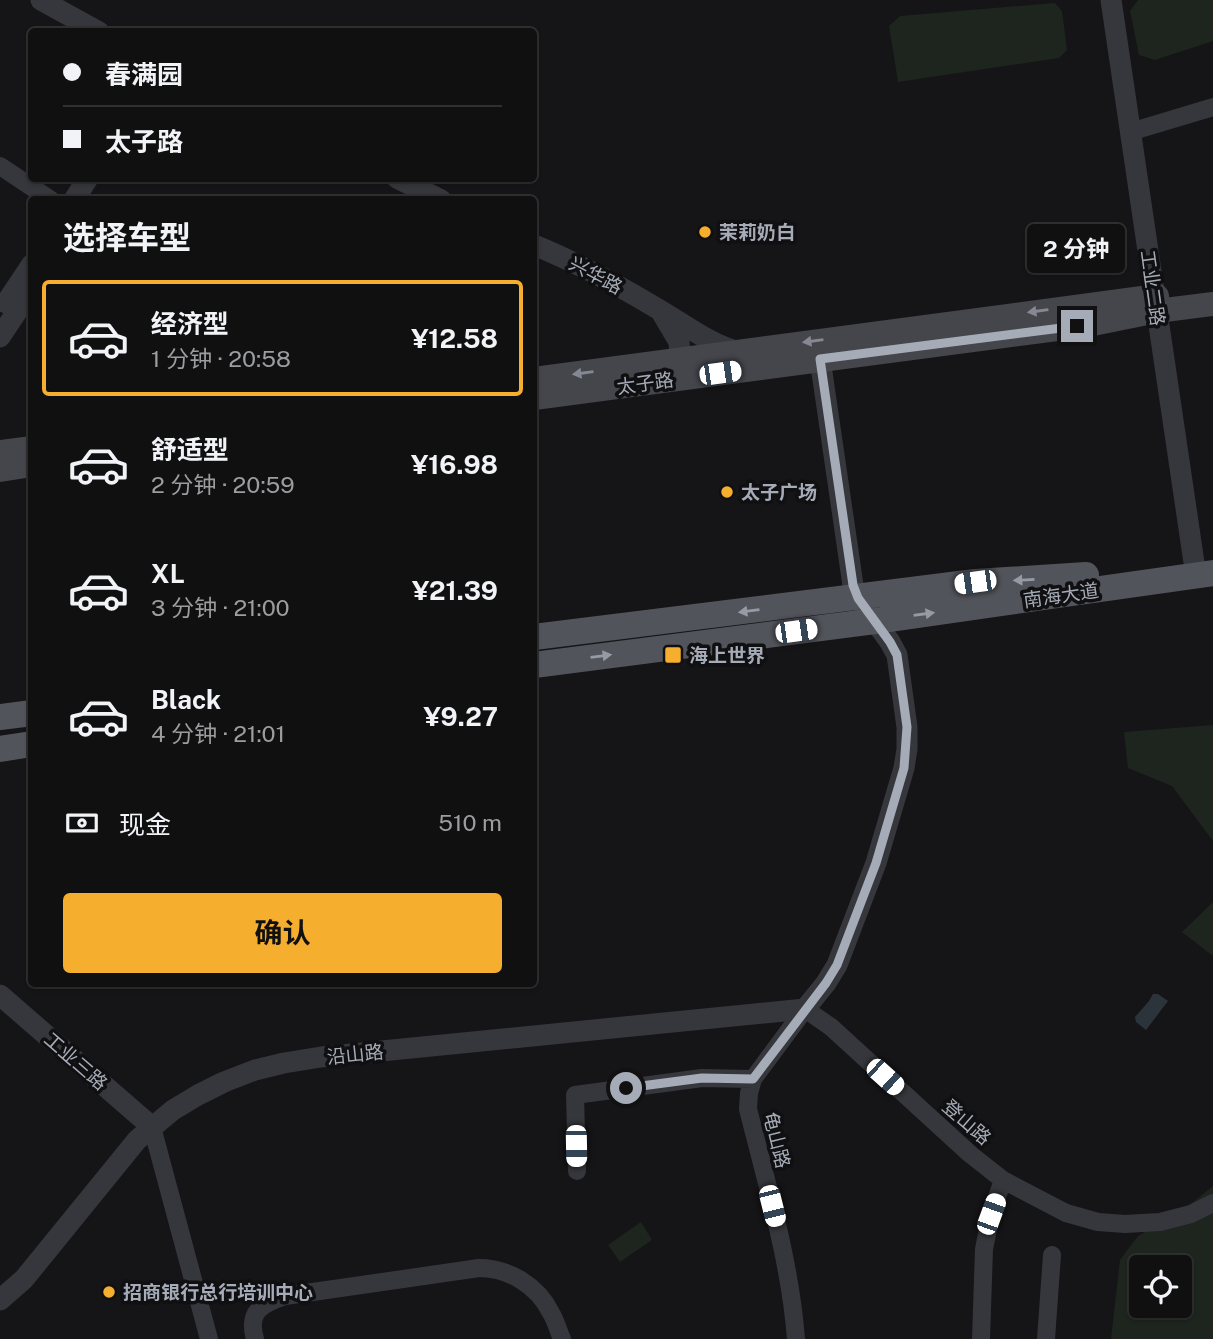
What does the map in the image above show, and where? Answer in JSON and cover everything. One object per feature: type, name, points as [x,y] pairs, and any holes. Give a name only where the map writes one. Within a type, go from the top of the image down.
[{"type":"main road","name":"太子路","points":[[537,398],[1088,325],[1213,288]]},
{"type":"main road","name":"太子路","points":[[537,379],[739,352],[1156,304],[1213,304]]},
{"type":"main road","points":[[0,452],[28,448]]},
{"type":"main road","points":[[0,470],[28,466]]},
{"type":"main road","name":"南海大道","points":[[537,638],[975,582],[1204,567]]},
{"type":"main road","name":"南海大道","points":[[537,665],[875,621],[1204,567]]},
{"type":"main road","points":[[0,718],[28,714]]},
{"type":"main road","points":[[0,750],[28,745]]},
{"type":"street","points":[[41,0],[92,28]]},
{"type":"street","name":"工业二路","points":[[1111,0],[1156,304],[1204,567]]},
{"type":"street","points":[[1130,132],[1213,107]]},
{"type":"street","points":[[0,166],[45,196]]},
{"type":"street","points":[[405,182],[433,196]]},
{"type":"street","name":"兴华路","points":[[537,245],[657,308],[715,343],[739,352]]},
{"type":"street","points":[[0,311],[28,270]]},
{"type":"street","points":[[0,337],[28,295]]},
{"type":"street","name":"兴华路","points":[[657,308],[679,342],[680,354],[675,360]]},
{"type":"street","points":[[805,1009],[837,965],[876,863],[904,768],[907,727],[897,655],[858,598],[850,572],[820,359]]},
{"type":"street","name":"工业三路","points":[[0,995],[152,1127]]},
{"type":"street","name":"龟山路","points":[[796,1339],[784,1255],[748,1109],[748,1093],[753,1079],[805,1009]]},
{"type":"street","name":"沿山路","points":[[0,1300],[24,1279],[127,1152],[152,1127],[198,1095],[255,1070],[321,1057],[805,1009]]},
{"type":"street","name":"登山路","points":[[805,1009],[831,1027],[970,1154],[1003,1180],[1066,1213],[1098,1222],[1160,1222],[1191,1214],[1213,1203]]},
{"type":"street","points":[[577,1171],[575,1095],[702,1078],[753,1079]]},
{"type":"street","points":[[152,1127],[209,1339]]},
{"type":"street","points":[[981,1339],[984,1248],[991,1214],[1003,1180]]},
{"type":"street","points":[[1046,1339],[1052,1255]]},
{"type":"street","points":[[255,1339],[252,1327],[255,1314],[267,1302],[285,1296],[480,1268],[502,1270],[536,1292],[551,1311],[562,1339]]},
{"type":"shaded area","points":[[1138,0],[1213,0],[1213,41],[1155,60],[1139,55],[1130,11]]},
{"type":"shaded area","points":[[1055,3],[1062,11],[1067,50],[1059,58],[898,82],[889,26],[900,16]]},
{"type":"shaded area","points":[[1213,725],[1213,841],[1172,786],[1128,768],[1124,732]]},
{"type":"shaded area","points":[[1213,902],[1213,956],[1182,932]]},
{"type":"shaded area","points":[[1153,994],[1158,994],[1168,1001],[1146,1030],[1136,1022],[1135,1017]]},
{"type":"shaded area","points":[[1213,1186],[1213,1339],[1111,1339],[1120,1260],[1138,1236],[1182,1211]]},
{"type":"shaded area","points":[[641,1222],[652,1240],[620,1262],[608,1245]]},
{"type":"place","name":"茉莉奶白","points":[[705,232]]},
{"type":"place","name":"太子广场","points":[[727,492]]},
{"type":"place","name":"海上世界","points":[[673,655]]},
{"type":"place","name":"招商银行总行培训中心","points":[[109,1292]]},
{"type":"route","points":[[626,1088],[702,1078],[753,1079],[837,965],[876,863],[904,768],[907,727],[897,655],[858,598],[853,585],[820,359],[1077,326]]}]
